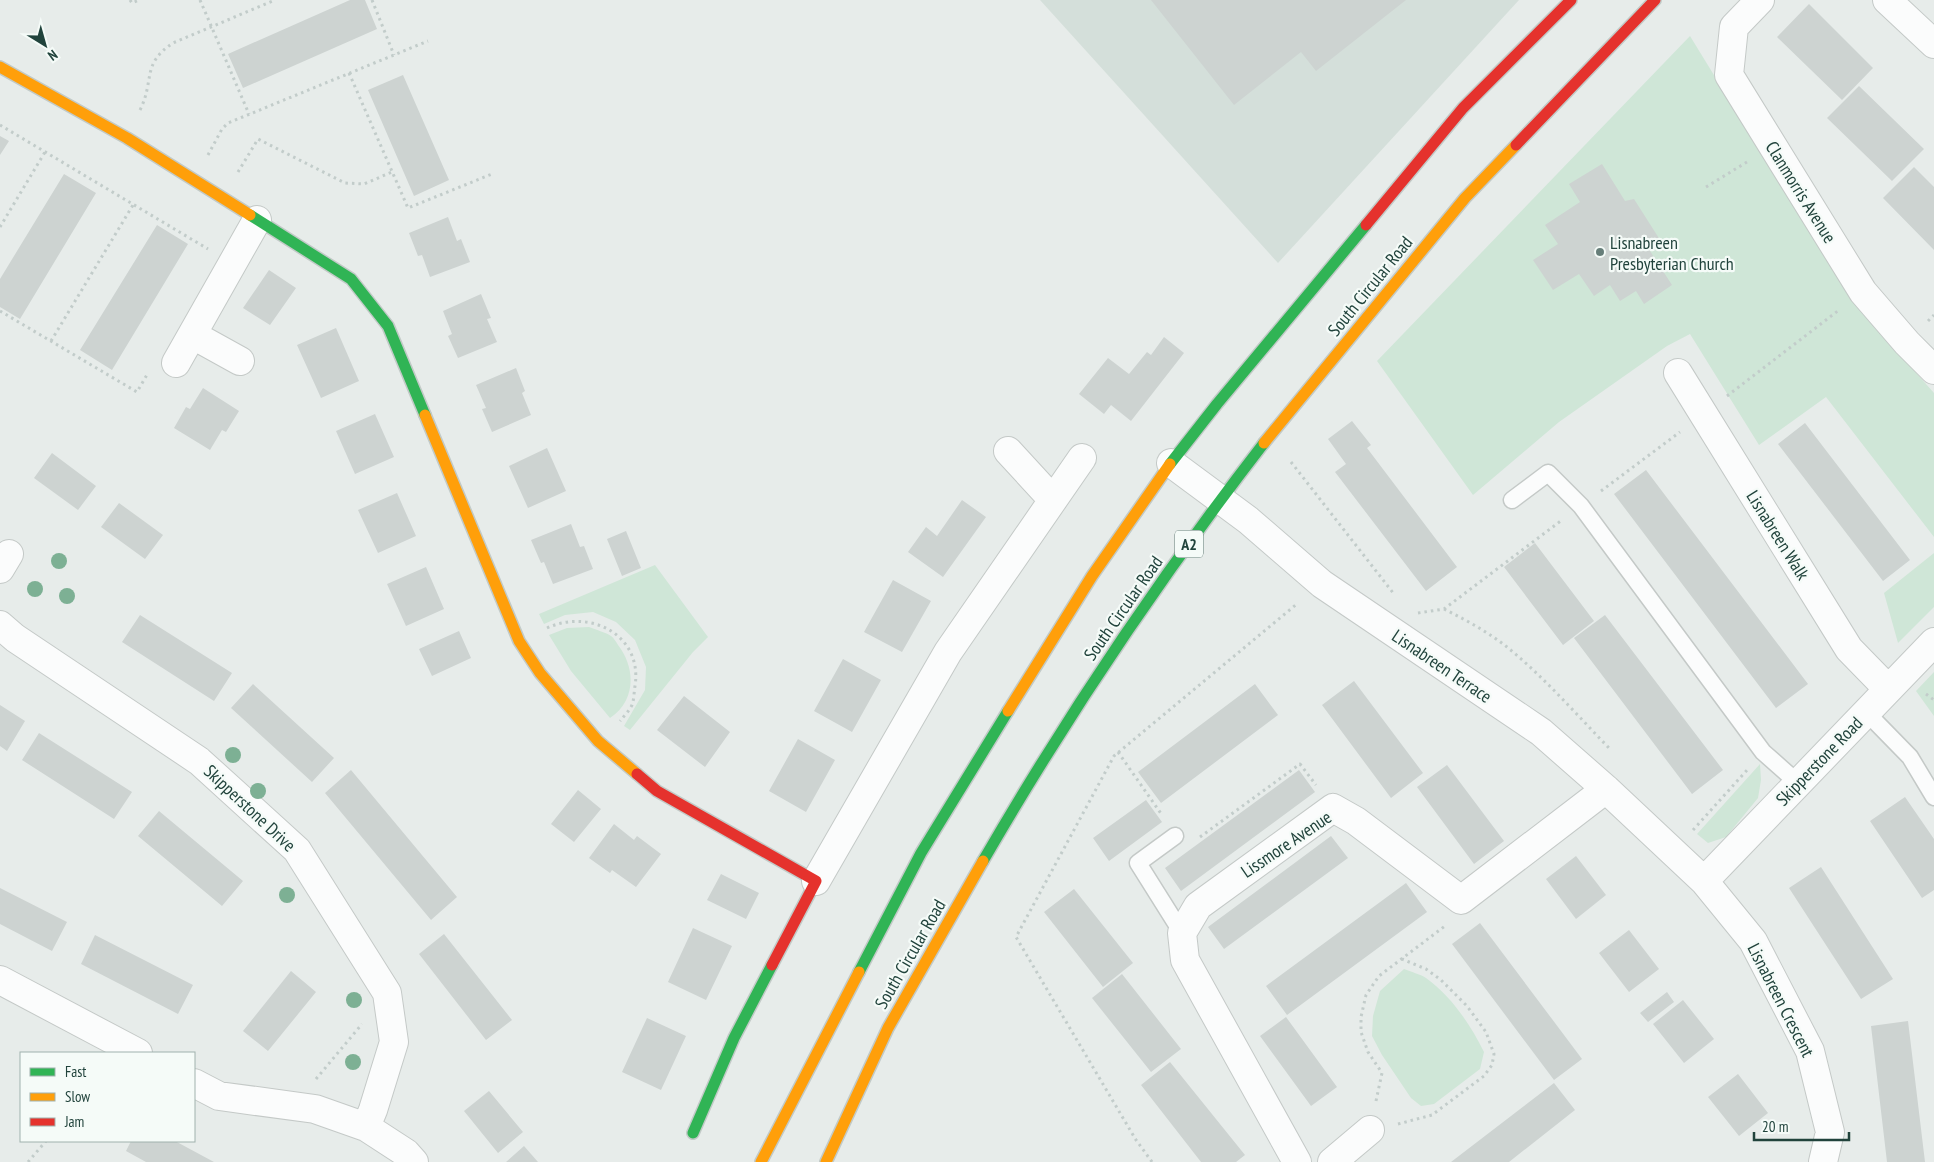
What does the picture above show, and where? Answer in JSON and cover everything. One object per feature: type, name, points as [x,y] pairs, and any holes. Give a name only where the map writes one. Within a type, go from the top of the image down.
[{"type":"main road","name":"South Circular Road","points":[[761,1162],[921,852],[1092,576],[1170,463],[1463,108],[1571,0]]},
{"type":"main road","name":"South Circular Road","points":[[826,1162],[888,1028],[1027,785],[1119,643],[1220,500],[1265,442],[1466,198],[1655,0]]},
{"type":"main road","points":[[0,67],[127,138],[351,279],[388,326],[519,641],[540,673],[598,740],[657,791],[816,881],[734,1038],[693,1133]]},
{"type":"street","name":"Clanmorris Avenue","points":[[1760,0],[1734,27],[1729,75],[1863,292],[1907,343],[1934,370]]},
{"type":"street","points":[[1887,0],[1934,44]]},
{"type":"street","points":[[176,363],[257,220]]},
{"type":"street","points":[[193,335],[240,361]]},
{"type":"street","name":"Lisnabreen Walk","points":[[1678,373],[1849,649],[1888,689]]},
{"type":"street","points":[[1008,450],[1053,500]]},
{"type":"street","points":[[816,881],[948,652],[1082,458]]},
{"type":"street","name":"Lisnabreen Terrace","points":[[1170,463],[1248,520],[1322,584],[1541,732],[1606,788],[1704,881]]},
{"type":"street","name":"Skipperstone Drive","points":[[0,625],[15,638],[199,761],[297,850],[387,993],[394,1042],[366,1127]]},
{"type":"street","name":"Skipperstone Road","points":[[1704,881],[1934,642]]},
{"type":"street","points":[[1461,900],[1606,788]]},
{"type":"street","name":"Lissmore Avenue","points":[[1182,933],[1198,906],[1332,808],[1356,821],[1461,900]]},
{"type":"street","name":"Lisnabreen Crescent","points":[[1704,881],[1753,942],[1810,1050],[1830,1132],[1823,1162]]},
{"type":"street","points":[[1182,933],[1185,960],[1297,1162]]},
{"type":"street","points":[[0,980],[136,1052]]},
{"type":"street","points":[[195,1084],[219,1096],[315,1109],[366,1127],[406,1153],[414,1162]]},
{"type":"street","points":[[1332,1162],[1370,1130]]},
{"type":"lane","points":[[1512,500],[1548,473],[1581,506],[1763,752],[1798,783]]},
{"type":"lane","points":[[1866,712],[1910,757],[1934,797]]},
{"type":"lane","points":[[1175,836],[1138,863],[1182,933]]},
{"type":"path","points":[[130,0],[132,3],[139,0]]},
{"type":"path","points":[[200,0],[249,114]]},
{"type":"path","points":[[127,138],[144,102],[151,66],[161,51],[173,43],[275,0]]},
{"type":"path","points":[[372,0],[394,55]]},
{"type":"path","points":[[193,181],[222,129],[228,123],[428,40]]},
{"type":"path","points":[[349,73],[408,208],[492,174]]},
{"type":"path","points":[[0,125],[232,264]]},
{"type":"path","points":[[222,198],[258,139],[345,183],[364,184],[392,172]]},
{"type":"path","points":[[1706,187],[1773,146]]},
{"type":"path","points":[[0,228],[45,152]]},
{"type":"path","points":[[51,341],[133,204]]},
{"type":"path","points":[[0,311],[137,392],[150,369],[176,363]]},
{"type":"path","points":[[1818,326],[1826,320]]},
{"type":"path","points":[[1291,462],[1397,599]]},
{"type":"path","points":[[1389,630],[1409,614],[1444,609],[1546,532]]},
{"type":"path","points":[[519,641],[552,625],[577,620],[597,624],[617,634],[631,652],[636,678],[632,704],[618,724],[598,740]]},
{"type":"path","points":[[1118,752],[1175,836],[1193,842],[1300,764],[1332,808]]},
{"type":"path","points":[[1673,852],[1763,752]]},
{"type":"path","points":[[1402,959],[1426,969],[1441,980],[1466,1006],[1486,1032],[1494,1054],[1492,1065],[1484,1076],[1432,1115],[1370,1130],[1382,1073],[1368,1052],[1362,1032],[1361,1017],[1366,994],[1379,976],[1402,959],[1444,928],[1461,900]]},
{"type":"path","points":[[300,1107],[310,1085],[387,993]]},
{"type":"path","points":[[28,1162],[45,1142]]},
{"type":"shaded area","points":[[1040,0],[1519,0],[1278,263]]},
{"type":"green space","points":[[1690,36],[1853,302],[1934,393],[1934,537],[1826,397],[1759,445],[1690,334],[1667,346],[1559,422],[1473,495],[1377,361]]},
{"type":"green space","points":[[1934,553],[1934,607],[1898,643],[1884,593]]},
{"type":"green space","points":[[655,565],[708,637],[693,652],[630,730],[624,726],[645,690],[646,667],[635,640],[616,622],[593,612],[565,615],[544,624],[539,614]]},
{"type":"green space","points":[[589,627],[612,637],[624,654],[628,664],[630,674],[629,693],[619,711],[610,718],[571,671],[549,635],[567,628]]},
{"type":"green space","points":[[1934,672],[1934,716],[1916,691]]},
{"type":"green space","points":[[1760,764],[1761,780],[1758,798],[1726,837],[1708,843],[1697,834]]},
{"type":"green space","points":[[1404,969],[1426,978],[1452,1002],[1473,1031],[1484,1052],[1480,1069],[1434,1104],[1421,1106],[1411,1098],[1382,1055],[1372,1036],[1373,1016],[1380,991]]},
{"type":"building","points":[[350,0],[365,0],[377,29],[243,88],[228,54]]},
{"type":"building","points":[[1151,0],[1406,0],[1316,71],[1301,52],[1234,105]]},
{"type":"building","points":[[1809,4],[1873,68],[1842,100],[1777,37]]},
{"type":"building","points":[[403,75],[449,180],[414,196],[368,90]]},
{"type":"building","points":[[1859,86],[1924,149],[1892,181],[1827,118]]},
{"type":"building","points":[[0,136],[9,141],[0,155]]},
{"type":"building","points":[[1602,164],[1625,201],[1634,199],[1662,243],[1650,251],[1672,285],[1644,304],[1636,291],[1620,301],[1610,285],[1594,296],[1579,274],[1553,290],[1533,260],[1558,244],[1545,225],[1580,202],[1569,184]]},
{"type":"building","points":[[1914,167],[1934,187],[1934,250],[1883,198]]},
{"type":"building","points":[[64,174],[96,193],[20,319],[0,307],[0,279]]},
{"type":"building","points":[[448,217],[457,241],[461,239],[470,262],[430,277],[422,255],[418,256],[409,233]]},
{"type":"building","points":[[157,225],[188,244],[112,370],[80,350]]},
{"type":"building","points":[[269,270],[296,288],[270,325],[243,308]]},
{"type":"building","points":[[481,294],[491,318],[487,319],[497,342],[458,358],[448,336],[452,334],[443,311]]},
{"type":"building","points":[[336,328],[359,381],[321,398],[297,345]]},
{"type":"building","points":[[1164,337],[1184,353],[1131,421],[1111,405],[1104,414],[1079,394],[1108,358],[1129,374],[1147,352],[1151,355]]},
{"type":"building","points":[[516,368],[525,391],[522,393],[531,415],[492,432],[482,409],[486,408],[476,385]]},
{"type":"building","points":[[203,388],[239,411],[226,432],[222,430],[210,450],[174,428],[186,407],[190,409]]},
{"type":"building","points":[[375,414],[394,457],[355,474],[336,431]]},
{"type":"building","points":[[1352,421],[1371,445],[1367,448],[1457,567],[1426,591],[1335,472],[1346,464],[1328,439]]},
{"type":"building","points":[[1805,423],[1910,560],[1883,581],[1778,444]]},
{"type":"building","points":[[547,448],[566,491],[528,508],[509,466]]},
{"type":"building","points":[[52,453],[96,486],[78,510],[34,478]]},
{"type":"building","points":[[1646,470],[1808,684],[1776,708],[1614,494]]},
{"type":"building","points":[[397,493],[416,536],[378,553],[358,510]]},
{"type":"building","points":[[962,500],[986,517],[943,577],[908,552],[926,527],[937,536]]},
{"type":"building","points":[[119,503],[163,535],[145,559],[101,527]]},
{"type":"building","points":[[571,524],[580,547],[584,546],[593,569],[553,584],[544,562],[541,563],[531,540]]},
{"type":"building","points":[[626,531],[641,568],[622,576],[607,539]]},
{"type":"building","points":[[1535,543],[1594,621],[1563,645],[1504,567]]},
{"type":"building","points":[[426,567],[444,609],[406,626],[387,584]]},
{"type":"building","points":[[893,580],[931,601],[902,652],[864,632]]},
{"type":"building","points":[[140,615],[232,673],[214,701],[122,642]]},
{"type":"building","points":[[1605,615],[1723,770],[1692,794],[1574,638]]},
{"type":"building","points":[[459,631],[471,658],[432,676],[419,649]]},
{"type":"building","points":[[843,659],[881,680],[852,732],[814,711]]},
{"type":"building","points":[[1354,681],[1423,773],[1391,798],[1322,705]]},
{"type":"building","points":[[253,684],[334,758],[312,782],[231,708]]},
{"type":"building","points":[[1255,684],[1278,715],[1161,803],[1138,772]]},
{"type":"building","points":[[684,696],[730,732],[705,767],[657,730]]},
{"type":"building","points":[[0,705],[25,721],[7,751],[0,746]]},
{"type":"building","points":[[39,733],[132,792],[114,819],[22,760]]},
{"type":"building","points":[[798,739],[835,760],[806,812],[769,791]]},
{"type":"building","points":[[1447,765],[1504,841],[1474,864],[1417,787]]},
{"type":"building","points":[[351,770],[457,897],[431,920],[325,793]]},
{"type":"building","points":[[1299,770],[1315,792],[1181,891],[1165,868]]},
{"type":"building","points":[[578,790],[601,809],[574,842],[551,824]]},
{"type":"building","points":[[1905,797],[1934,839],[1934,890],[1922,898],[1870,821]]},
{"type":"building","points":[[1146,800],[1162,822],[1109,861],[1093,838]]},
{"type":"building","points":[[159,811],[243,881],[222,906],[138,836]]},
{"type":"building","points":[[614,824],[634,840],[637,836],[661,854],[636,887],[612,870],[610,873],[589,858]]},
{"type":"building","points":[[1331,836],[1348,858],[1224,949],[1208,927]]},
{"type":"building","points":[[1576,856],[1606,895],[1576,919],[1546,879]]},
{"type":"building","points":[[1821,867],[1893,979],[1861,999],[1789,888]]},
{"type":"building","points":[[721,874],[759,893],[746,919],[707,900]]},
{"type":"building","points":[[1406,883],[1427,912],[1287,1015],[1266,986]]},
{"type":"building","points":[[0,888],[67,922],[52,951],[0,924]]},
{"type":"building","points":[[1074,889],[1133,963],[1103,987],[1044,912]]},
{"type":"building","points":[[1480,923],[1582,1059],[1554,1080],[1452,944]]},
{"type":"building","points":[[693,928],[732,946],[706,1000],[668,982]]},
{"type":"building","points":[[1629,930],[1659,969],[1629,992],[1599,953]]},
{"type":"building","points":[[444,934],[512,1020],[486,1040],[419,954]]},
{"type":"building","points":[[95,935],[193,985],[178,1014],[81,964]]},
{"type":"building","points":[[291,971],[316,992],[268,1051],[243,1031]]},
{"type":"building","points":[[1122,974],[1181,1049],[1151,1072],[1092,998]]},
{"type":"building","points":[[1667,992],[1674,1002],[1648,1022],[1640,1013]]},
{"type":"building","points":[[1683,1000],[1714,1039],[1684,1063],[1653,1024]]},
{"type":"building","points":[[1286,1017],[1337,1087],[1311,1106],[1260,1036]]},
{"type":"building","points":[[647,1018],[686,1036],[661,1090],[622,1072]]},
{"type":"building","points":[[1908,1021],[1925,1162],[1887,1162],[1871,1026]]},
{"type":"building","points":[[1170,1062],[1245,1155],[1236,1162],[1201,1162],[1141,1085]]},
{"type":"building","points":[[1738,1074],[1768,1113],[1739,1136],[1708,1097]]},
{"type":"building","points":[[1554,1083],[1575,1110],[1509,1162],[1451,1162]]},
{"type":"building","points":[[489,1091],[523,1132],[498,1153],[464,1111]]},
{"type":"building","points":[[130,1142],[177,1142],[214,1162],[146,1162],[126,1151]]},
{"type":"building","points":[[524,1146],[538,1162],[506,1162]]},
{"type":"traffic: fast","points":[[250,215],[351,279],[388,326],[425,415]]},
{"type":"traffic: fast","points":[[1170,464],[1217,404],[1366,225]]},
{"type":"traffic: fast","points":[[983,861],[1048,753],[1116,648],[1188,544],[1264,443]]},
{"type":"traffic: fast","points":[[859,972],[921,853],[1008,711]]},
{"type":"traffic: fast","points":[[693,1133],[734,1038],[772,965]]},
{"type":"traffic: slow","points":[[0,67],[127,138],[250,215]]},
{"type":"traffic: slow","points":[[1264,443],[1465,198],[1516,145]]},
{"type":"traffic: slow","points":[[425,415],[519,641],[540,673],[598,741],[637,774]]},
{"type":"traffic: slow","points":[[1008,711],[1092,576],[1170,464]]},
{"type":"traffic: slow","points":[[826,1162],[888,1028],[983,861]]},
{"type":"traffic: slow","points":[[761,1162],[859,972]]},
{"type":"traffic: jam","points":[[1366,225],[1463,108],[1571,0]]},
{"type":"traffic: jam","points":[[1516,145],[1655,0]]},
{"type":"traffic: jam","points":[[637,774],[657,791],[816,881],[772,965]]},
{"type":"place","name":"Lisnabreen Presbyterian Church","points":[[1600,252]]}]
